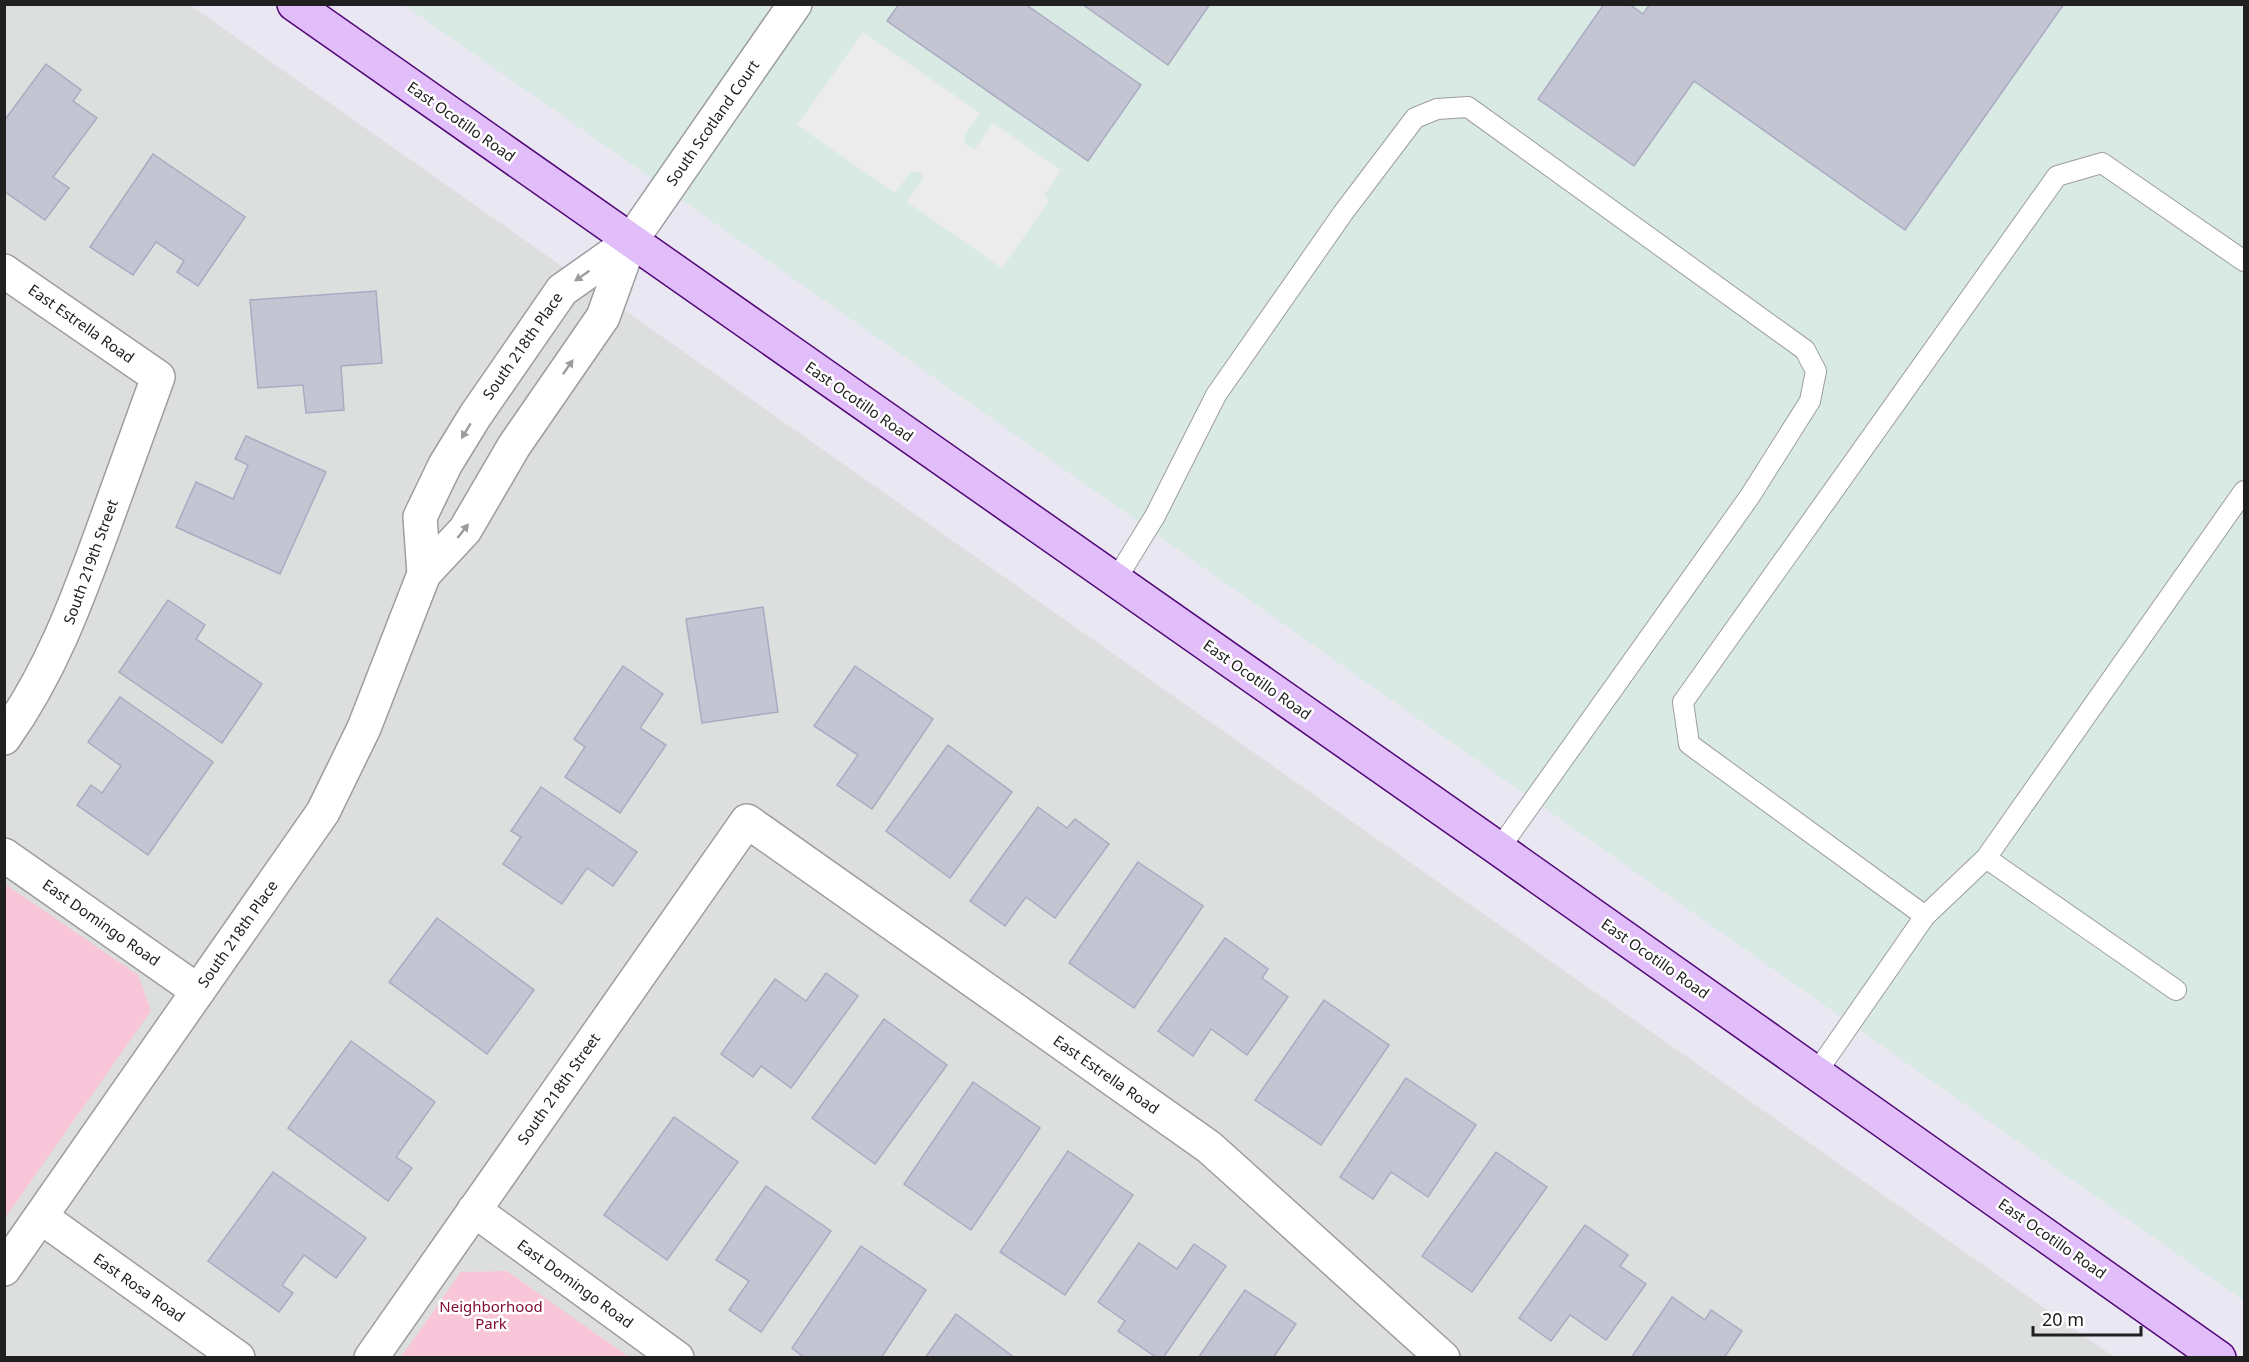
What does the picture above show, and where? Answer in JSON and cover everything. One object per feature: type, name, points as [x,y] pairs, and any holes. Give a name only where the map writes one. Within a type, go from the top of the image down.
[{"type":"main road","name":"East Ocotillo Road","points":[[294,4],[630,242],[1499,849],[2219,1358]]},
{"type":"street","name":"South Scotland Court","points":[[630,242],[795,4]]},
{"type":"street","name":"South 218th Place","points":[[424,574],[420,517],[445,465],[469,426],[562,290],[630,242]]},
{"type":"street","name":"South 218th Place","points":[[4,1269],[323,812],[364,728],[424,574],[465,530],[514,446],[603,318],[630,242]]},
{"type":"street","name":"East Estrella Road","points":[[4,271],[158,377]]},
{"type":"street","name":"South 219th Street","points":[[4,738],[27,707],[51,663],[70,620],[158,377]]},
{"type":"street","name":"East Estrella Road","points":[[747,821],[1209,1147],[1443,1358]]},
{"type":"street","name":"South 218th Street","points":[[371,1358],[747,821]]},
{"type":"street","name":"East Domingo Road","points":[[4,855],[198,991]]},
{"type":"street","name":"East Domingo Road","points":[[474,1210],[677,1358]]},
{"type":"street","name":"East Rosa Road","points":[[41,1217],[238,1358]]},
{"type":"lane","points":[[1115,581],[1155,516],[1216,395],[1343,213],[1415,118],[1437,109],[1468,107],[1804,350],[1816,371],[1810,401],[1750,496],[1499,849]]},
{"type":"lane","points":[[1925,916],[1689,744],[1683,702],[2058,176],[2102,163],[2244,261]]},
{"type":"lane","points":[[1816,1073],[1925,916],[1986,858],[2244,491]]},
{"type":"lane","points":[[1986,858],[2176,990]]},
{"type":"shaded area","points":[[5,4],[190,5],[2114,1357],[5,1358]]},
{"type":"shaded area","points":[[404,5],[2244,5],[2244,1301],[594,138]]},
{"type":"shaded area","points":[[863,32],[980,113],[964,136],[966,145],[975,149],[993,123],[1061,170],[1044,195],[1049,201],[1002,268],[907,202],[923,179],[921,172],[911,171],[895,193],[797,125]]},
{"type":"green space","points":[[5,884],[138,975],[151,1011],[5,1218]]},
{"type":"green space","name":"Neighborhood Park","points":[[507,1271],[629,1357],[401,1357],[461,1272]]},
{"type":"building","points":[[899,4],[1025,4],[1141,85],[1088,161],[887,21]]},
{"type":"building","points":[[1082,4],[1210,4],[1168,65]]},
{"type":"building","points":[[1604,4],[1629,4],[1643,14],[1650,4],[2064,4],[1905,230],[1694,81],[1634,166],[1538,99]]},
{"type":"building","points":[[46,64],[81,90],[73,101],[97,118],[53,177],[69,188],[45,220],[4,191],[4,121]]},
{"type":"building","points":[[153,154],[245,217],[198,286],[177,272],[184,261],[156,242],[133,275],[90,247]]},
{"type":"building","points":[[376,291],[382,363],[341,366],[344,410],[306,413],[303,385],[258,388],[250,300]]},
{"type":"building","points":[[246,436],[326,472],[280,574],[176,527],[196,482],[233,499],[248,465],[235,459]]},
{"type":"building","points":[[168,600],[205,625],[196,639],[262,684],[222,743],[119,672]]},
{"type":"building","points":[[763,607],[778,712],[702,723],[686,619]]},
{"type":"building","points":[[623,666],[663,694],[640,728],[666,745],[620,813],[565,777],[585,747],[574,739]]},
{"type":"building","points":[[855,666],[933,719],[872,809],[837,785],[858,755],[814,726]]},
{"type":"building","points":[[120,697],[213,762],[148,855],[77,805],[91,785],[102,793],[121,766],[88,742]]},
{"type":"building","points":[[948,745],[1012,792],[950,878],[886,831]]},
{"type":"building","points":[[541,787],[637,852],[613,886],[587,868],[562,904],[503,864],[521,837],[511,831]]},
{"type":"building","points":[[1038,807],[1067,828],[1075,819],[1109,844],[1055,918],[1026,897],[1005,926],[970,901]]},
{"type":"building","points":[[1138,862],[1203,906],[1134,1008],[1069,963]]},
{"type":"building","points":[[437,918],[534,990],[487,1054],[389,982]]},
{"type":"building","points":[[1225,938],[1268,969],[1262,978],[1288,997],[1247,1055],[1211,1029],[1193,1056],[1158,1031]]},
{"type":"building","points":[[826,973],[858,996],[791,1088],[761,1066],[753,1077],[721,1054],[775,979],[806,1001]]},
{"type":"building","points":[[1324,1000],[1389,1045],[1321,1145],[1255,1100]]},
{"type":"building","points":[[884,1019],[947,1065],[875,1164],[812,1118]]},
{"type":"building","points":[[351,1041],[435,1102],[396,1157],[412,1168],[388,1201],[288,1128]]},
{"type":"building","points":[[1406,1078],[1476,1125],[1428,1197],[1391,1172],[1373,1199],[1340,1177]]},
{"type":"building","points":[[973,1082],[1040,1128],[971,1230],[904,1184]]},
{"type":"building","points":[[674,1117],[738,1162],[667,1260],[604,1215]]},
{"type":"building","points":[[1068,1151],[1133,1195],[1065,1295],[1000,1252]]},
{"type":"building","points":[[1496,1152],[1547,1187],[1472,1292],[1422,1256]]},
{"type":"building","points":[[273,1172],[366,1238],[336,1278],[304,1255],[282,1285],[293,1293],[279,1312],[208,1261]]},
{"type":"building","points":[[766,1186],[831,1231],[761,1332],[729,1310],[749,1281],[716,1260]]},
{"type":"building","points":[[1585,1225],[1628,1255],[1620,1266],[1646,1284],[1606,1340],[1570,1315],[1551,1341],[1519,1318]]},
{"type":"building","points":[[1139,1243],[1177,1269],[1194,1244],[1226,1266],[1163,1358],[1157,1358],[1118,1331],[1125,1321],[1098,1302]]},
{"type":"building","points":[[861,1246],[926,1290],[881,1358],[805,1358],[792,1348]]},
{"type":"building","points":[[1245,1290],[1296,1324],[1273,1358],[1198,1358]]},
{"type":"building","points":[[1672,1297],[1705,1320],[1711,1310],[1742,1331],[1724,1358],[1631,1358]]},
{"type":"building","points":[[956,1314],[1015,1358],[925,1358]]}]
